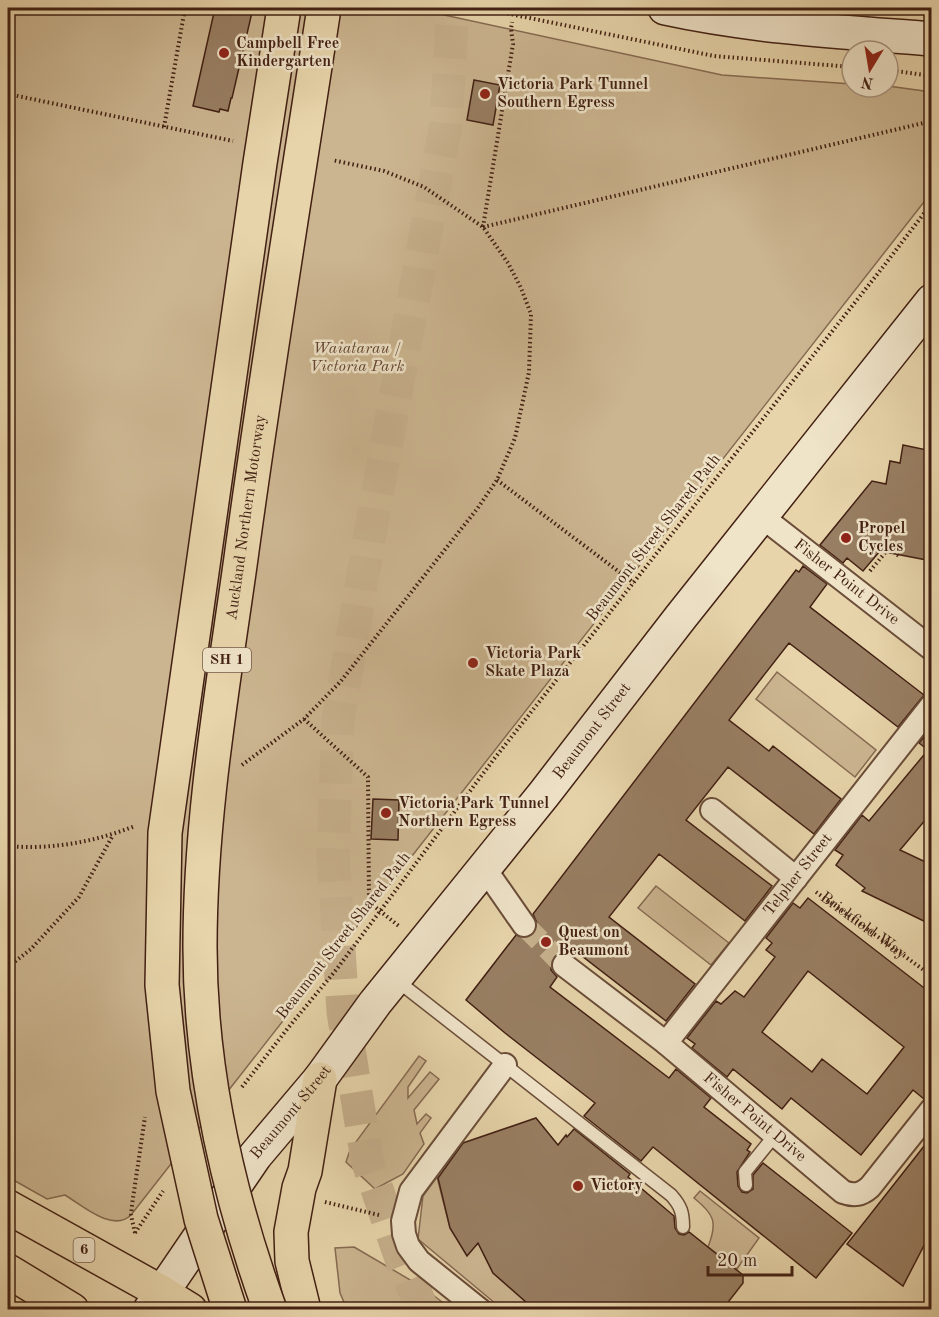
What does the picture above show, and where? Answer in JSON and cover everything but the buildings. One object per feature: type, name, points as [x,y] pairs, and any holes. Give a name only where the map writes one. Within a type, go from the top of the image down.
[{"type":"main road","points":[[230,1310],[201,1219],[173,1091],[162,985],[165,833],[284,8]]},
{"type":"main road","name":"Auckland Northern Motorway","points":[[270,1310],[228,1179],[205,1045],[200,948],[202,875],[207,805],[248,505],[324,8]]},
{"type":"main road","points":[[665,8],[776,24],[932,39]]},
{"type":"main road","name":"Beaumont Street","points":[[156,1301],[255,1156],[320,1079],[394,979],[485,869],[932,301]]},
{"type":"main road","points":[[304,1310],[294,1272],[291,1232],[299,1188],[305,1171],[320,1079]]},
{"type":"main road","name":"6","points":[[8,1207],[156,1301]]},
{"type":"main road","points":[[8,1271],[72,1310]]},
{"type":"main road","points":[[156,1301],[190,1310]]},
{"type":"street","name":"Fisher Point Drive","points":[[761,516],[932,649]]},
{"type":"street","name":"Telpher Street","points":[[666,1043],[932,705]]},
{"type":"street","points":[[712,810],[796,878]]},
{"type":"street","points":[[485,869],[524,925]]},
{"type":"street","name":"Fisher Point Drive","points":[[564,965],[666,1043],[843,1192],[857,1195],[870,1187],[932,1109]]},
{"type":"street","points":[[480,1310],[419,1261],[408,1246],[403,1221],[411,1191],[505,1065]]},
{"type":"lane","points":[[394,979],[671,1196],[680,1204],[683,1214],[682,1227]]},
{"type":"lane","points":[[746,1185],[745,1172],[775,1135]]},
{"type":"path","points":[[164,127],[185,8]]},
{"type":"path","points":[[481,8],[496,9],[714,56],[840,66]]},
{"type":"path","points":[[241,766],[304,719],[341,681],[497,480],[515,438],[529,372],[531,314],[508,263],[483,227],[513,44],[512,22]]},
{"type":"path","points":[[900,71],[932,76]]},
{"type":"path","points":[[496,109],[502,110]]},
{"type":"path","points":[[483,227],[932,121]]},
{"type":"path","name":"Beaumont Street Shared Path","points":[[238,1093],[336,970],[494,759],[932,203]]},
{"type":"path","points":[[497,480],[634,583]]},
{"type":"path","points":[[855,589],[889,548],[900,557]]},
{"type":"path","points":[[304,719],[368,777],[369,902],[423,944]]},
{"type":"path","points":[[8,846],[28,848],[70,844],[114,834],[145,822]]},
{"type":"path","points":[[8,967],[31,949],[80,897],[114,834]]},
{"type":"path","name":"Brickfield Way","points":[[796,878],[932,976]]},
{"type":"path","points":[[135,1233],[166,1187]]},
{"type":"path","points":[[325,1202],[366,1212]]},
{"type":"green space","name":"Waiatarau / Victoria Park","points":[[8,8],[412,8],[722,75],[840,83],[840,99],[900,99],[900,88],[931,92],[931,193],[131,1215],[124,1220],[107,1219],[98,1216],[65,1195],[47,1199],[8,1177]]},
{"type":"green space","points":[[777,672],[876,750],[855,777],[756,699]]},
{"type":"green space","points":[[656,886],[729,943],[711,965],[638,908]]},
{"type":"green space","points":[[419,1056],[426,1061],[408,1087],[408,1098],[430,1072],[439,1079],[414,1110],[417,1124],[426,1114],[431,1118],[420,1133],[424,1144],[403,1174],[375,1189],[346,1162],[350,1150]]},
{"type":"green space","points":[[437,1177],[450,1228],[467,1255],[478,1243],[493,1273],[535,1309],[502,1309],[418,1239],[423,1196]]},
{"type":"green space","points":[[700,1191],[759,1238],[737,1269],[708,1247],[713,1225],[710,1214],[694,1198]]},
{"type":"green space","points":[[354,1247],[424,1288],[451,1309],[347,1309],[340,1293],[335,1248]]},
{"type":"tunnel","points":[[423,1310],[401,1259],[367,1160],[343,1012],[333,854],[338,720],[446,124],[453,8]]},
{"type":"tunnel","points":[[524,925],[564,965]]},
{"type":"place","name":"Campbell Free Kindergarten","points":[[224,53]]},
{"type":"place","name":"Victoria Park Tunnel Southern Egress","points":[[485,94]]},
{"type":"place","name":"Propel Cycles","points":[[846,538]]},
{"type":"place","name":"Victoria Park Skate Plaza","points":[[473,663]]},
{"type":"place","name":"Victoria Park Tunnel Northern Egress","points":[[386,813]]},
{"type":"place","name":"Quest on Beaumont","points":[[546,942]]},
{"type":"place","name":"Victory","points":[[578,1186]]}]
